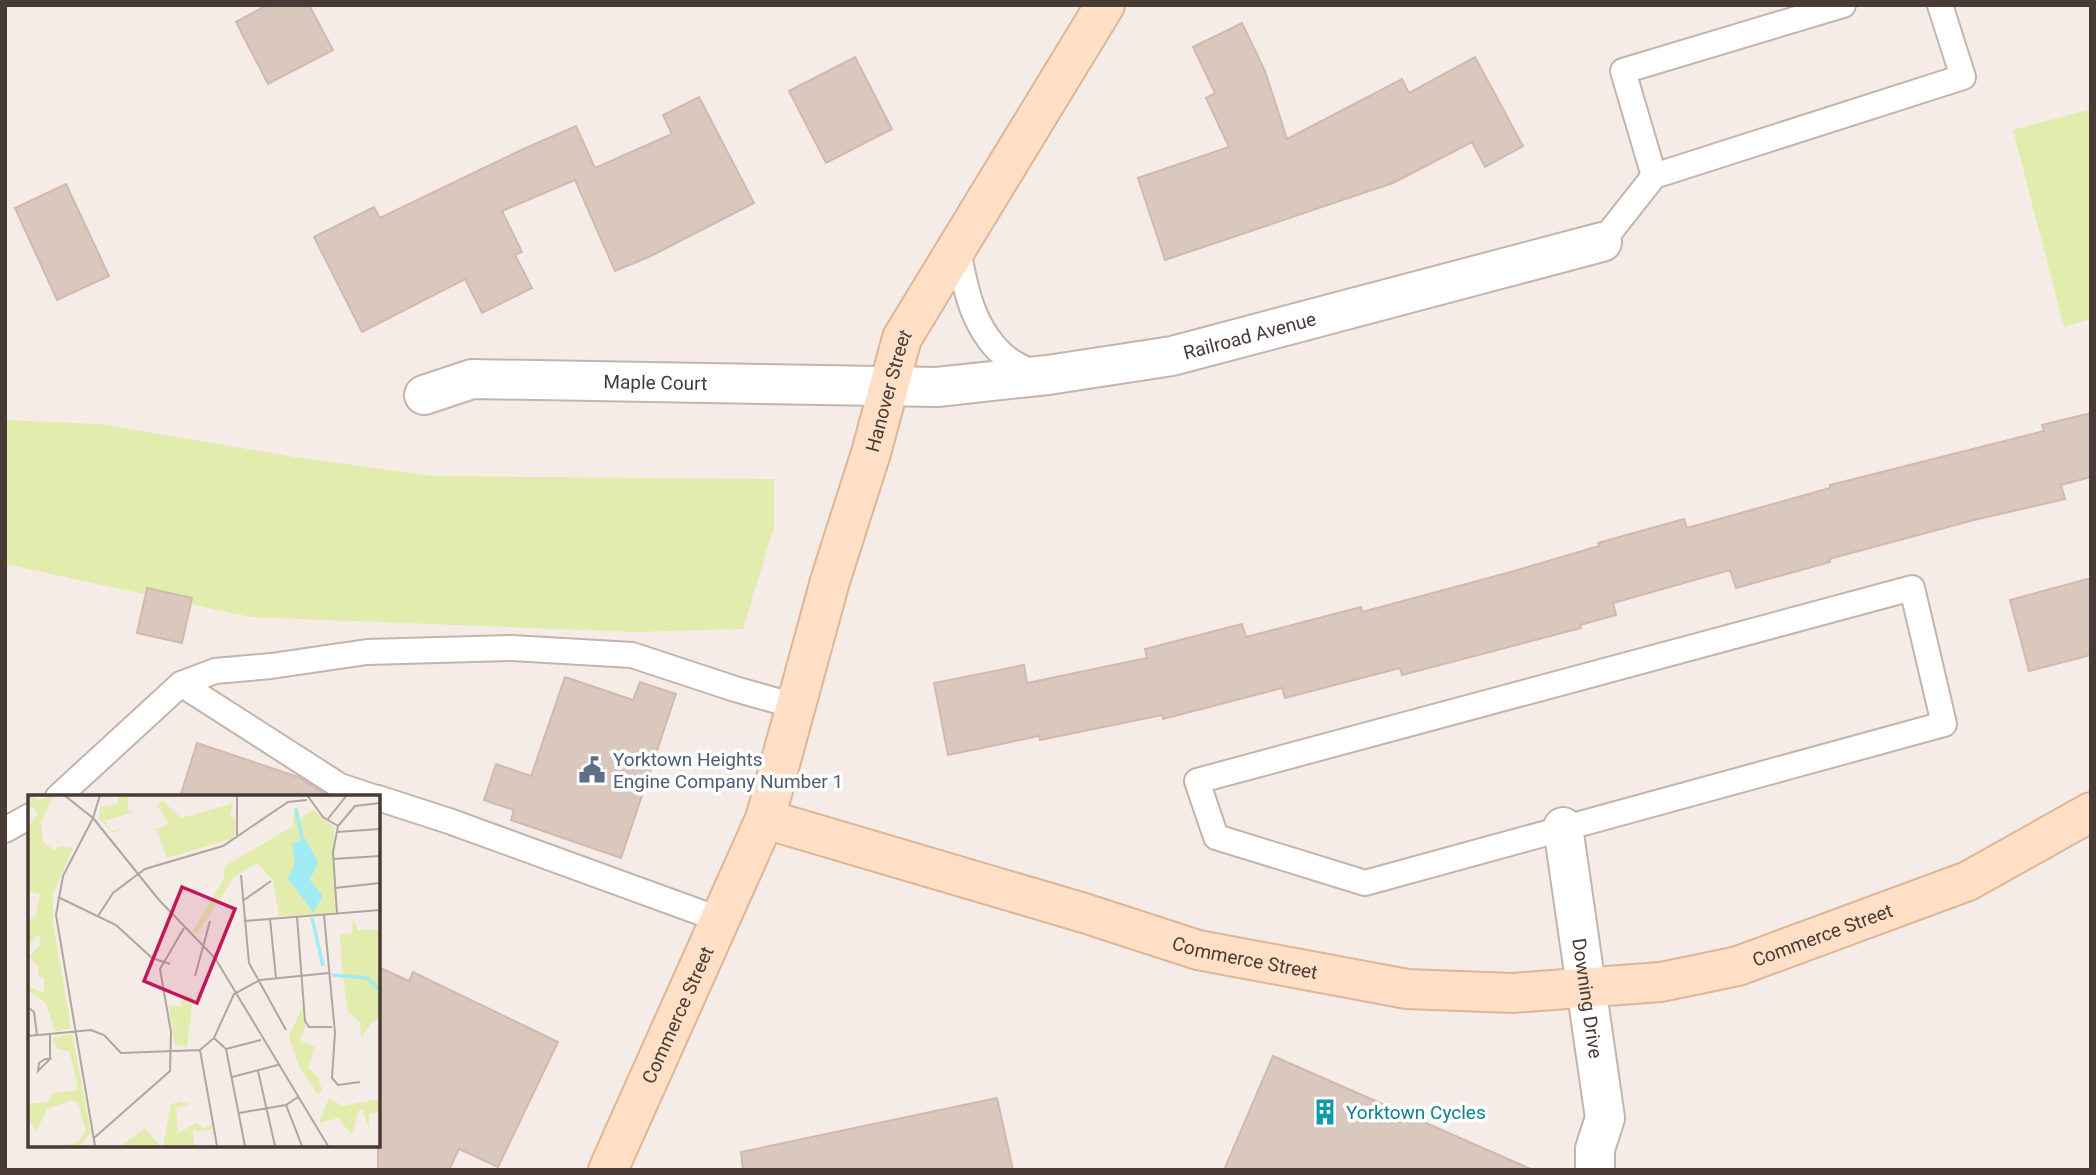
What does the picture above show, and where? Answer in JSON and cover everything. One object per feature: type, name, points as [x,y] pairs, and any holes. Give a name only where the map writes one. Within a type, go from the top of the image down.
[{"type":"street","name":"Hanover Street","points":[[765,819],[830,581],[890,387],[902,338],[1105,5]]},
{"type":"street","name":"Railroad Avenue","points":[[890,387],[937,387],[1039,376],[1172,356],[1602,242]]},
{"type":"street","name":"Maple Court","points":[[425,395],[472,379],[890,387]]},
{"type":"street","name":"Commerce Street","points":[[608,1170],[765,819],[1070,909],[1198,950],[1407,989],[1512,993],[1661,982],[1738,966],[1968,881],[2091,812]]},
{"type":"street","name":"Downing Drive","points":[[1563,827],[1605,1118],[1595,1149],[1595,1170]]},
{"type":"lane","points":[[1654,176],[1623,71],[1843,5]]},
{"type":"lane","points":[[1602,242],[1654,176],[1963,77],[1940,5]]},
{"type":"lane","points":[[958,249],[971,309],[991,343],[1010,361],[1039,376]]},
{"type":"lane","points":[[1912,588],[1944,724],[1563,827],[1365,883],[1216,837],[1197,781],[1912,588]]},
{"type":"lane","points":[[60,795],[181,684],[215,671],[367,653],[512,648],[632,655],[735,690],[795,706]]},
{"type":"lane","points":[[181,684],[340,786],[367,795]]},
{"type":"lane","points":[[380,799],[449,821],[721,920]]},
{"type":"lane","points":[[5,831],[28,817]]},
{"type":"green space","points":[[2091,109],[2091,319],[2064,327],[2013,130]]},
{"type":"green space","points":[[5,420],[100,424],[295,457],[432,476],[774,479],[774,527],[743,629],[637,632],[250,617],[5,564]]},
{"type":"building","points":[[267,5],[309,5],[333,50],[268,84],[236,22]]},
{"type":"building","points":[[1242,23],[1265,71],[1287,139],[1402,79],[1409,93],[1475,57],[1523,146],[1485,167],[1472,142],[1393,183],[1165,260],[1138,178],[1229,147],[1206,98],[1215,93],[1193,47]]},
{"type":"building","points":[[855,57],[892,129],[826,163],[789,91]]},
{"type":"building","points":[[699,97],[754,203],[651,256],[615,271],[575,180],[502,211],[522,252],[515,255],[532,288],[482,313],[465,279],[362,332],[314,237],[374,207],[380,218],[576,126],[595,168],[672,134],[663,115]]},
{"type":"building","points":[[66,184],[109,276],[57,300],[15,208]]},
{"type":"building","points":[[2091,413],[2091,477],[2061,485],[2065,499],[1829,559],[1830,562],[1736,588],[1730,570],[1613,603],[1616,615],[1580,625],[1581,628],[1402,675],[1400,668],[1285,698],[1282,688],[1163,719],[1162,715],[1040,740],[1039,736],[948,755],[934,683],[1024,665],[1027,683],[1147,658],[1145,649],[1242,624],[1246,637],[1361,607],[1362,612],[1507,573],[1599,546],[1598,543],[1684,519],[1687,528],[1830,488],[1830,485],[2044,431],[2042,425]]},
{"type":"building","points":[[2091,578],[2091,655],[2029,671],[2010,600]]},
{"type":"building","points":[[147,588],[192,598],[182,643],[137,633]]},
{"type":"building","name":"Yorktown Heights Engine Company Number 1","points":[[565,677],[633,700],[640,682],[676,694],[621,858],[511,820],[514,810],[484,800],[496,764],[531,776]]},
{"type":"building","points":[[197,743],[298,777],[327,795],[181,795]]},
{"type":"building","points":[[380,968],[409,981],[413,972],[558,1042],[498,1167],[459,1149],[449,1170],[378,1170]]},
{"type":"building","name":"Yorktown Cycles","points":[[1273,1056],[1533,1170],[1224,1170]]},
{"type":"building","points":[[997,1098],[1013,1170],[743,1170],[741,1152]]},
{"type":"place","name":"Yorktown Heights Engine Company Number 1","points":[[592,770]]},
{"type":"place","name":"Yorktown Cycles","points":[[1325,1112]]}]
